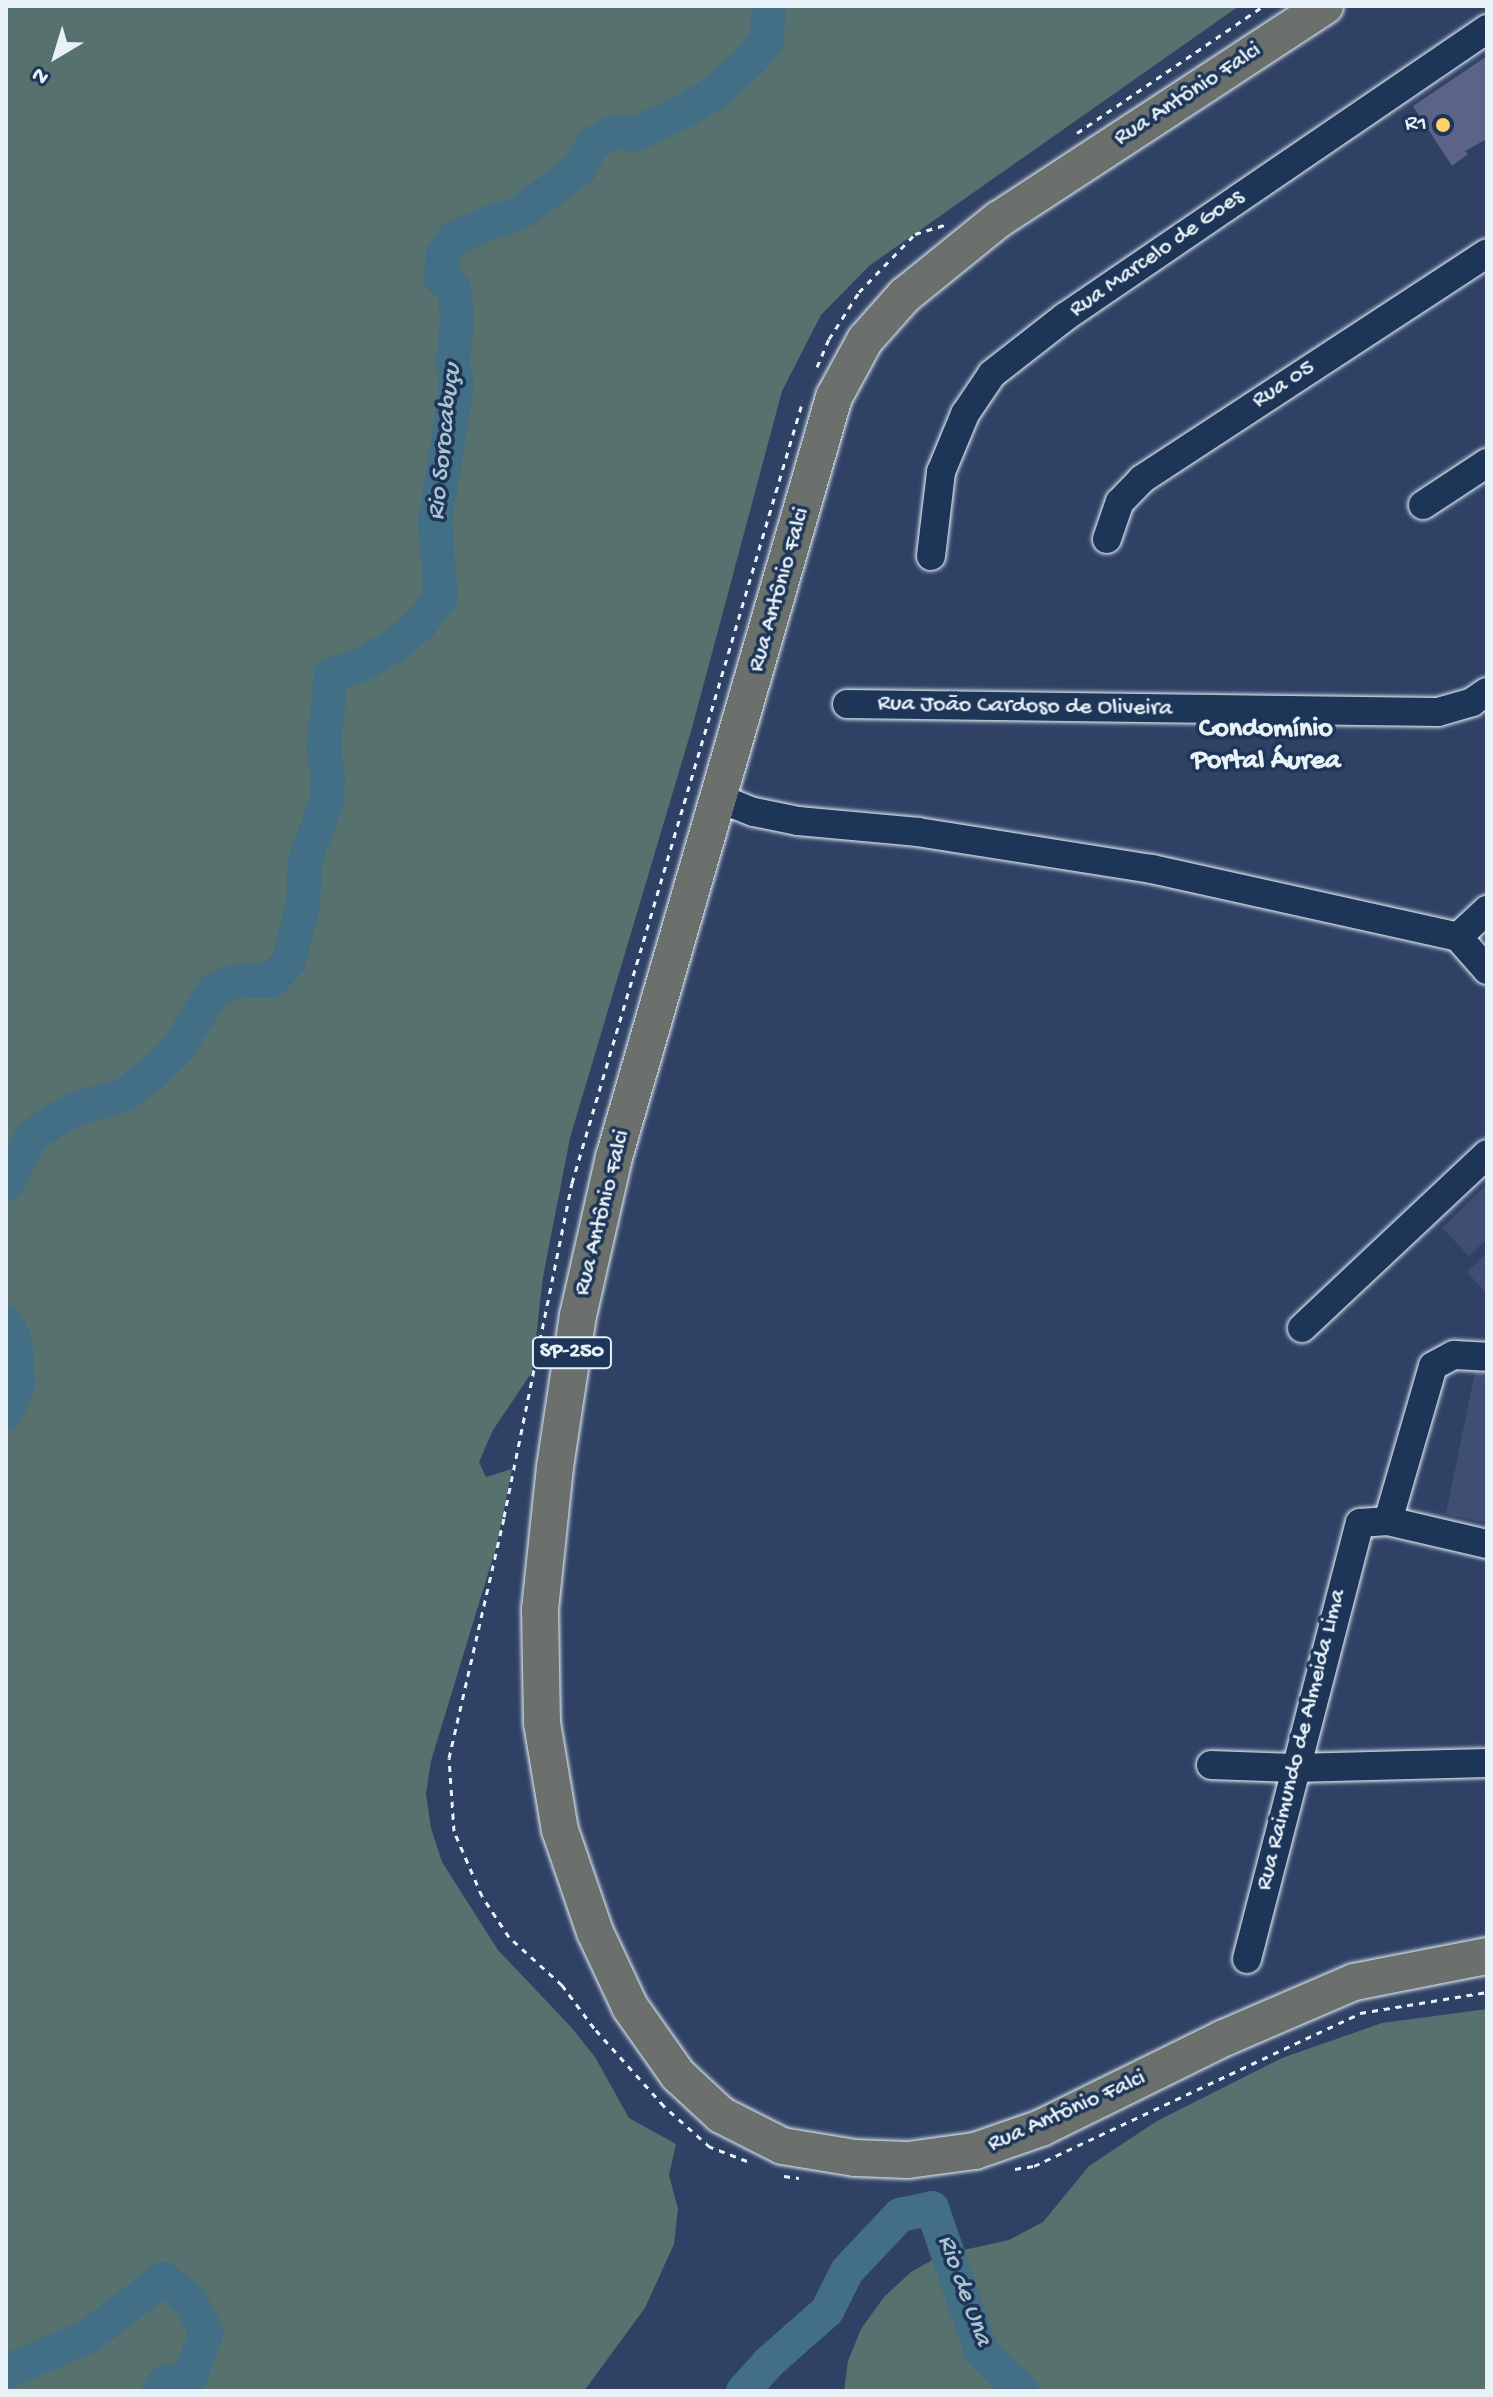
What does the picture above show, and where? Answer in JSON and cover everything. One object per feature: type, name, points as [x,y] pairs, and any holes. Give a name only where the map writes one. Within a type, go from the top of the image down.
[{"type":"main road","name":"Rua Antônio Falci","points":[[1325,6],[999,219],[905,295],[865,340],[834,397],[721,799],[614,1157],[581,1301],[555,1467],[540,1609],[542,1723],[560,1830],[595,1932],[630,2007],[678,2075],[721,2115],[782,2146],[855,2158],[908,2160],[975,2151],[1041,2128],[1224,2038],[1354,1982],[1487,1956]]},
{"type":"street","name":"Rua Marcelo de Goes","points":[[931,556],[941,472],[965,414],[992,374],[1065,317],[1487,29]]},
{"type":"street","name":"Rua 05","points":[[1107,539],[1120,502],[1142,479],[1487,253]]},
{"type":"street","points":[[1423,505],[1487,463]]},
{"type":"street","name":"Rua João Cardoso de Oliveira","points":[[847,704],[1438,712],[1472,702],[1487,692]]},
{"type":"street","points":[[721,799],[754,812],[798,821],[918,832],[1152,869],[1458,937],[1487,970]]},
{"type":"street","points":[[1458,937],[1487,910]]},
{"type":"street","points":[[1302,1328],[1487,1154]]},
{"type":"street","points":[[1487,1357],[1454,1355],[1433,1366],[1388,1521],[1487,1544]]},
{"type":"street","name":"Rua Raimundo de Almeida Lima","points":[[1247,1959],[1294,1768],[1360,1523],[1388,1521]]},
{"type":"street","points":[[1211,1765],[1294,1768],[1487,1763]]},
{"type":"path","points":[[1074,135],[1263,6]]},
{"type":"path","points":[[812,377],[829,339],[859,292],[915,234],[949,224]]},
{"type":"path","points":[[750,2163],[710,2147],[664,2106],[594,2028],[562,1985],[509,1937],[482,1896],[454,1831],[449,1758],[504,1517],[572,1183],[796,415],[807,389]]},
{"type":"path","points":[[1006,2170],[1034,2166],[1360,2013],[1487,1992]]},
{"type":"path","points":[[777,2173],[790,2179],[806,2178]]},
{"type":"shaded area","points":[[1487,1184],[1487,1239],[1469,1256],[1442,1228]]},
{"type":"shaded area","points":[[1487,1253],[1487,1294],[1467,1272]]},
{"type":"shaded area","points":[[1475,1372],[1487,1372],[1487,1523],[1446,1514]]},
{"type":"green space","points":[[6,6],[1239,6],[869,266],[821,315],[782,391],[692,728],[570,1138],[543,1277],[532,1372],[493,1430],[479,1462],[486,1477],[512,1469],[497,1544],[431,1761],[426,1794],[431,1828],[442,1862],[498,1950],[595,2057],[629,2118],[676,2144],[669,2175],[678,2209],[674,2244],[645,2308],[584,2391],[6,2391]]},
{"type":"green space","points":[[1487,2009],[1487,2391],[844,2391],[848,2361],[861,2329],[884,2297],[911,2272],[941,2255],[1009,2240],[1043,2222],[1089,2166],[1157,2121],[1282,2058],[1382,2023]]},
{"type":"building","points":[[1487,56],[1487,139],[1465,151],[1468,154],[1452,166],[1413,106]]},
{"type":"waterway","name":"Rio Sorocabuçu","points":[[6,1185],[30,1138],[76,1109],[124,1095],[154,1072],[178,1048],[214,990],[233,982],[272,980],[288,963],[303,907],[305,860],[326,803],[328,781],[324,744],[331,675],[360,666],[398,643],[421,623],[441,596],[435,522],[457,383],[453,365],[457,317],[454,288],[441,278],[443,254],[453,239],[516,215],[550,191],[580,168],[593,144],[613,132],[633,135],[713,94],[752,59],[766,41],[769,6]]},
{"type":"waterway","name":"Rio Sorocabuçu","points":[[6,1323],[15,1341],[18,1384],[6,1413]]},
{"type":"waterway","name":"Rio de Una","points":[[743,2391],[768,2363],[827,2311],[847,2271],[900,2215],[932,2208],[982,2353],[1022,2391]]},
{"type":"waterway","name":"Rio de Una","points":[[6,2372],[89,2336],[163,2279],[190,2300],[206,2333],[189,2380],[165,2382],[159,2391]]},
{"type":"place","name":"R1","points":[[1443,125]]},
{"type":"district","name":"Condomínio Portal Áurea","points":[[1266,746]]}]
